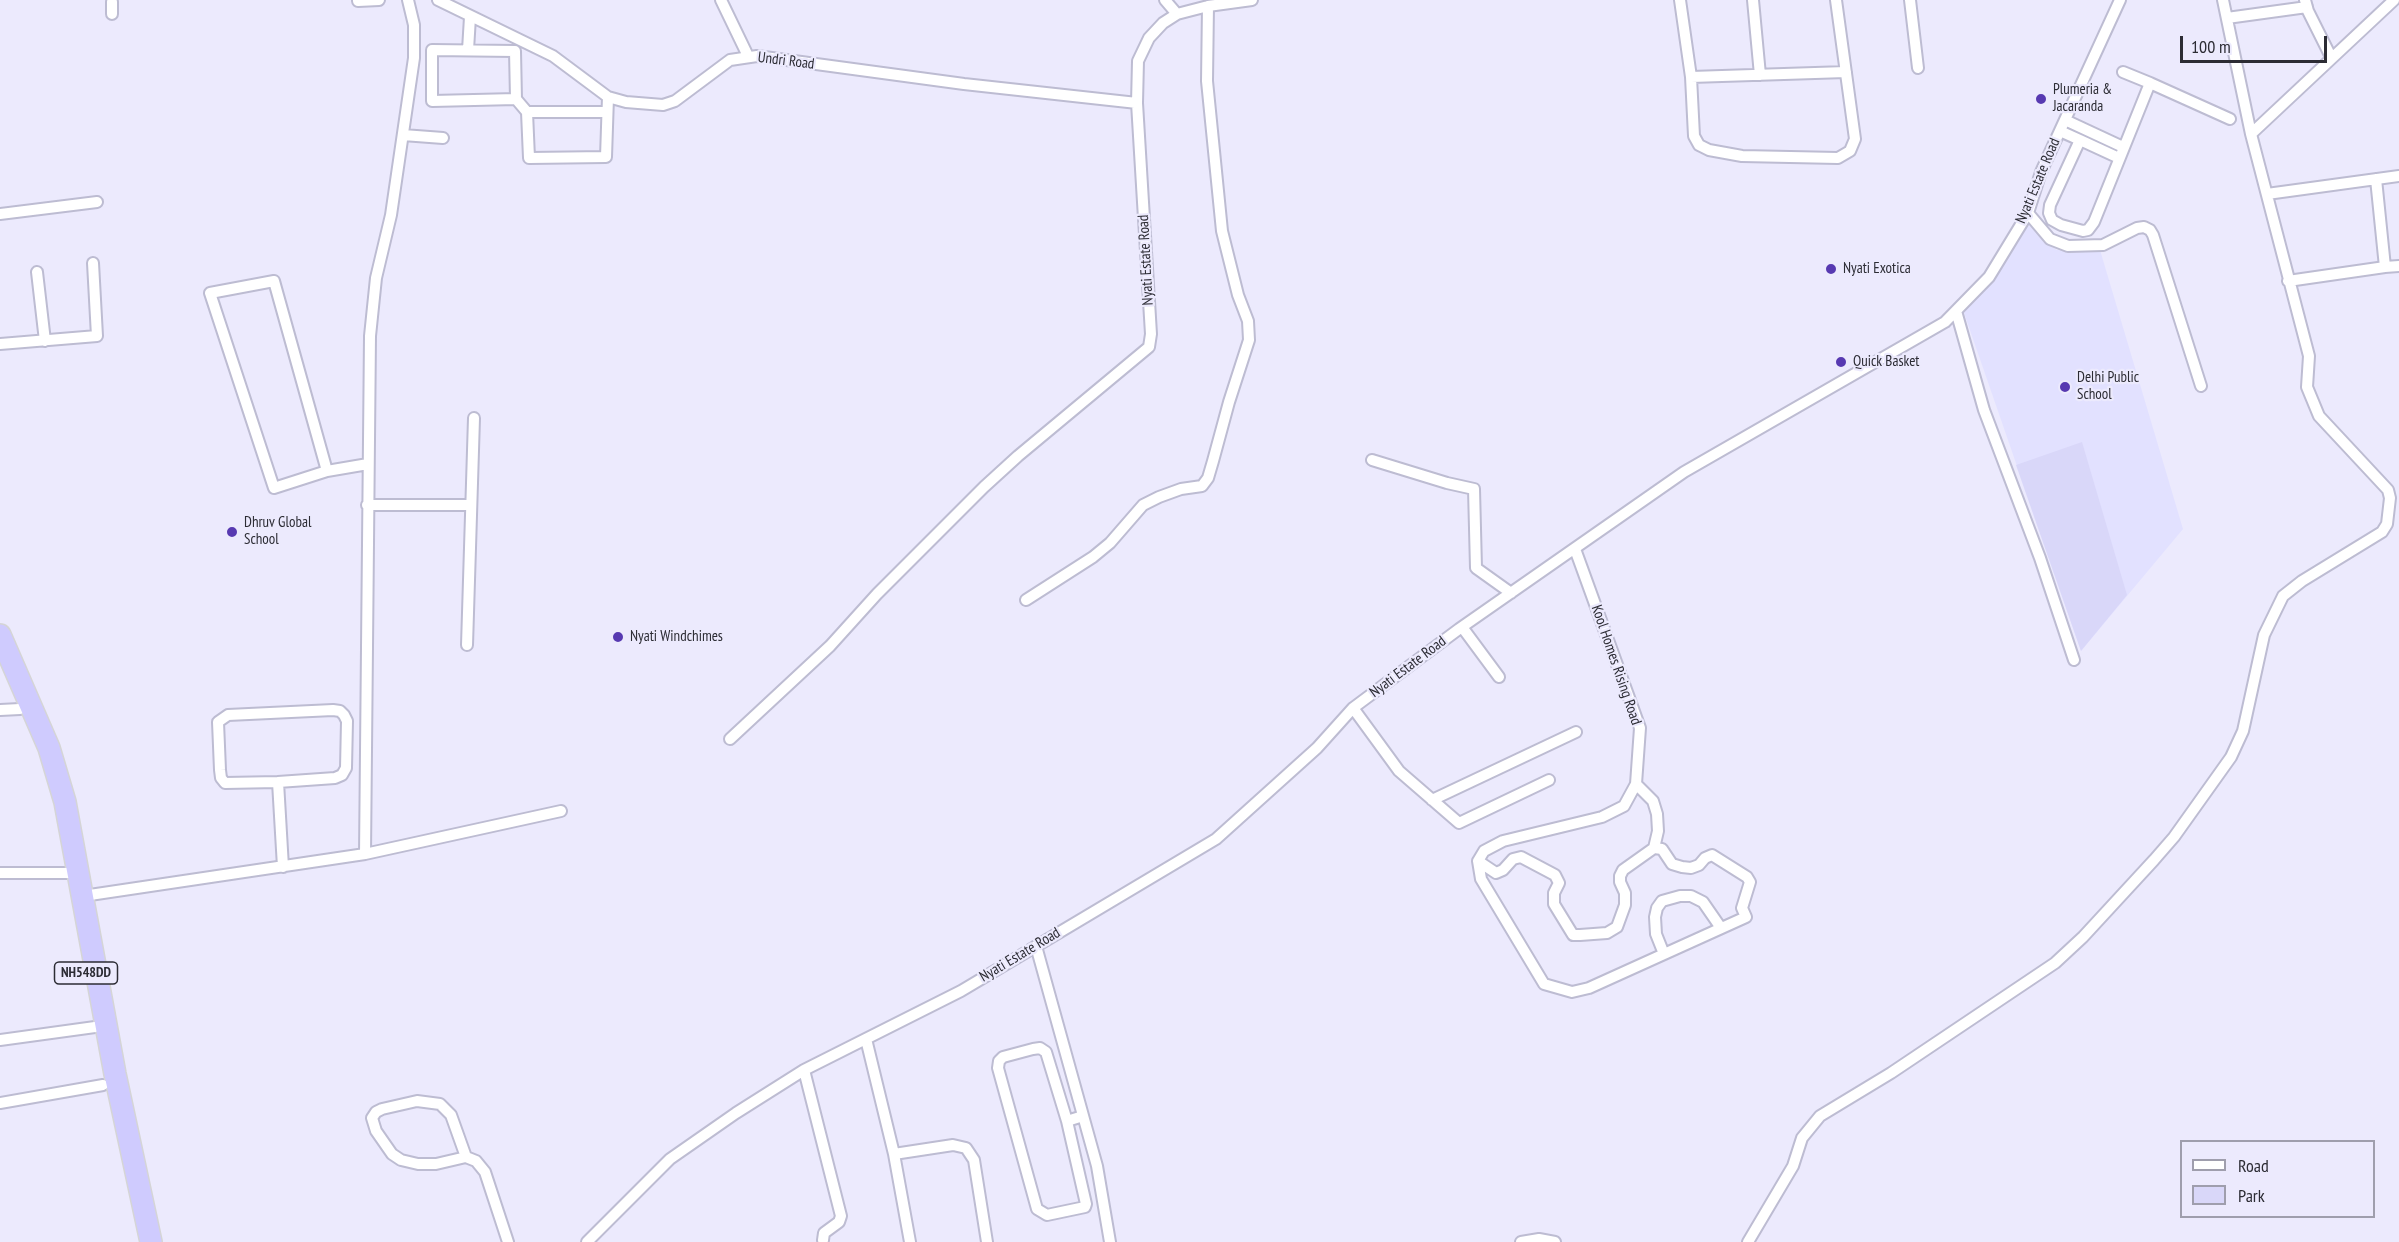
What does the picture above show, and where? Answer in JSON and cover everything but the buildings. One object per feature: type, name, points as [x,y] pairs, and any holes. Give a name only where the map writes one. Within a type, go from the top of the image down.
[{"type":"highway","name":"NH548DD","points":[[0,635],[49,748],[65,802],[114,1074],[151,1242]]},
{"type":"highway","name":"NH548DD","points":[[0,663],[10,709],[55,798],[70,873],[103,1085],[140,1242]]},
{"type":"street","points":[[358,1],[380,0]]},
{"type":"street","points":[[365,854],[367,505],[373,302],[391,215],[414,58],[414,25],[408,0]]},
{"type":"street","name":"Undri Road","points":[[438,0],[553,56],[608,97],[626,102],[663,105],[687,94],[730,60],[748,56],[1137,103]]},
{"type":"street","points":[[721,0],[748,56]]},
{"type":"street","points":[[1165,0],[1177,14]]},
{"type":"street","name":"Nyati Estate Road","points":[[730,739],[830,646],[877,594],[984,487],[1149,346],[1151,334],[1137,103],[1138,61],[1149,38],[1163,23],[1177,14],[1208,6],[1252,0]]},
{"type":"street","points":[[1680,0],[1691,76],[1694,136],[1699,145],[1709,150],[1742,156],[1838,158],[1850,151],[1855,139],[1836,0]]},
{"type":"street","points":[[1753,0],[1760,75]]},
{"type":"street","points":[[1910,0],[1918,68]]},
{"type":"street","name":"Nyati Estate Road","points":[[587,1242],[670,1159],[736,1113],[804,1070],[961,991],[1216,839],[1317,748],[1353,708],[1462,627],[1684,472],[1945,322],[1989,277],[2028,213],[2041,172],[2120,0]]},
{"type":"street","points":[[1748,1242],[1793,1166],[1802,1138],[1820,1116],[1891,1073],[2055,963],[2083,937],[2154,860],[2174,837],[2230,757],[2243,731],[2264,635],[2283,596],[2302,581],[2384,529],[2390,498],[2388,490],[2319,416],[2307,387],[2309,356],[2251,134],[2223,0]]},
{"type":"street","points":[[2251,134],[2394,0]]},
{"type":"street","points":[[2226,18],[2306,4],[2331,57]]},
{"type":"street","points":[[1026,600],[1094,557],[1110,543],[1143,505],[1181,489],[1202,486],[1208,478],[1249,340],[1248,321],[1238,295],[1222,231],[1207,81],[1208,6]]},
{"type":"street","points":[[468,50],[470,17]]},
{"type":"street","points":[[516,99],[432,101],[432,50],[515,51],[516,99],[527,112],[529,158],[606,157],[608,97]]},
{"type":"street","points":[[1691,76],[1845,72]]},
{"type":"street","points":[[2123,72],[2230,119]]},
{"type":"street","points":[[2080,140],[2050,206],[2049,213],[2052,220],[2061,225],[2076,230],[2088,230],[2094,222],[2150,83]]},
{"type":"street","points":[[527,112],[606,112]]},
{"type":"street","points":[[2065,120],[2123,147]]},
{"type":"street","points":[[2060,130],[2119,158]]},
{"type":"street","points":[[403,135],[443,138]]},
{"type":"street","points":[[2267,194],[2399,176]]},
{"type":"street","points":[[2376,179],[2385,267]]},
{"type":"street","points":[[0,214],[97,202]]},
{"type":"street","points":[[2028,213],[2050,239],[2068,246],[2103,245],[2137,228],[2150,230],[2200,386]]},
{"type":"street","points":[[0,344],[98,336],[93,263]]},
{"type":"street","points":[[2288,281],[2399,266]]},
{"type":"street","points":[[37,272],[45,341]]},
{"type":"street","points":[[327,471],[274,281],[210,293],[274,488],[327,471],[368,464]]},
{"type":"street","points":[[1956,311],[1984,410],[2040,558],[2074,660]]},
{"type":"street","points":[[467,645],[474,418]]},
{"type":"street","points":[[1372,460],[1474,489],[1476,568],[1511,593]]},
{"type":"street","points":[[367,505],[471,505]]},
{"type":"street","name":"Kool Homes Rising Road","points":[[1575,549],[1640,728],[1636,784]]},
{"type":"street","points":[[1462,627],[1499,676]]},
{"type":"street","points":[[1353,708],[1399,771],[1459,823],[1549,780]]},
{"type":"street","points":[[340,711],[347,721],[346,768],[342,775],[334,778],[278,782],[225,783],[221,778],[220,770],[218,722],[228,715],[340,711]]},
{"type":"street","points":[[1432,800],[1576,732]]},
{"type":"street","points":[[278,782],[283,867]]},
{"type":"street","points":[[1479,861],[1496,873],[1503,870],[1513,859],[1521,857],[1555,875],[1559,883],[1554,893],[1554,904],[1573,934],[1607,933],[1617,927],[1626,905],[1625,893],[1620,882],[1623,870],[1654,848],[1658,831],[1657,814],[1653,801],[1636,784],[1624,806],[1602,817],[1503,841],[1484,851],[1479,861],[1480,879],[1544,984],[1572,992],[1589,988],[1746,917],[1742,908],[1750,882],[1747,877],[1712,855],[1705,858],[1699,865],[1691,868],[1682,867],[1672,864],[1662,849],[1654,848]]},
{"type":"street","points":[[83,896],[365,854],[561,811]]},
{"type":"street","points":[[0,873],[70,873]]},
{"type":"street","points":[[1664,954],[1656,934],[1655,917],[1656,908],[1662,901],[1680,896],[1691,896],[1703,902],[1721,928]]},
{"type":"street","points":[[1036,946],[1097,1166],[1110,1242]]},
{"type":"street","points":[[0,1040],[95,1027]]},
{"type":"street","points":[[866,1039],[894,1154],[910,1242]]},
{"type":"street","points":[[1040,1048],[1046,1052],[1067,1121],[1086,1204],[1085,1207],[1047,1215],[1037,1209],[998,1068],[999,1061],[1003,1057],[1032,1049],[1040,1048]]},
{"type":"street","points":[[804,1070],[841,1216],[839,1222],[824,1233],[823,1240]]},
{"type":"street","points":[[0,1103],[103,1085]]},
{"type":"street","points":[[465,1157],[454,1122],[440,1104],[417,1101],[382,1109],[372,1118],[376,1131],[392,1154],[401,1161],[436,1164],[465,1157],[476,1161],[485,1172],[508,1242]]},
{"type":"street","points":[[1067,1121],[1083,1116]]},
{"type":"street","points":[[894,1154],[953,1145],[966,1148],[974,1160],[987,1242]]},
{"type":"street","points":[[1521,1242],[1539,1239],[1555,1242]]},
{"type":"shaded area","name":"Delhi Public School","points":[[2027,223],[2045,243],[2057,250],[2077,252],[2100,250],[2183,529],[2081,651],[1963,310]]},
{"type":"green space","points":[[2082,442],[2127,595],[2081,651],[2016,465]]},
{"type":"place","name":"Plumeria & Jacaranda","points":[[2041,99]]},
{"type":"place","name":"Nyati Exotica","points":[[1831,269]]},
{"type":"place","name":"Quick Basket","points":[[1841,362]]},
{"type":"place","name":"Delhi Public School","points":[[2065,387]]},
{"type":"place","name":"Dhruv Global School","points":[[232,532]]},
{"type":"place","name":"Nyati Windchimes","points":[[618,637]]}]
